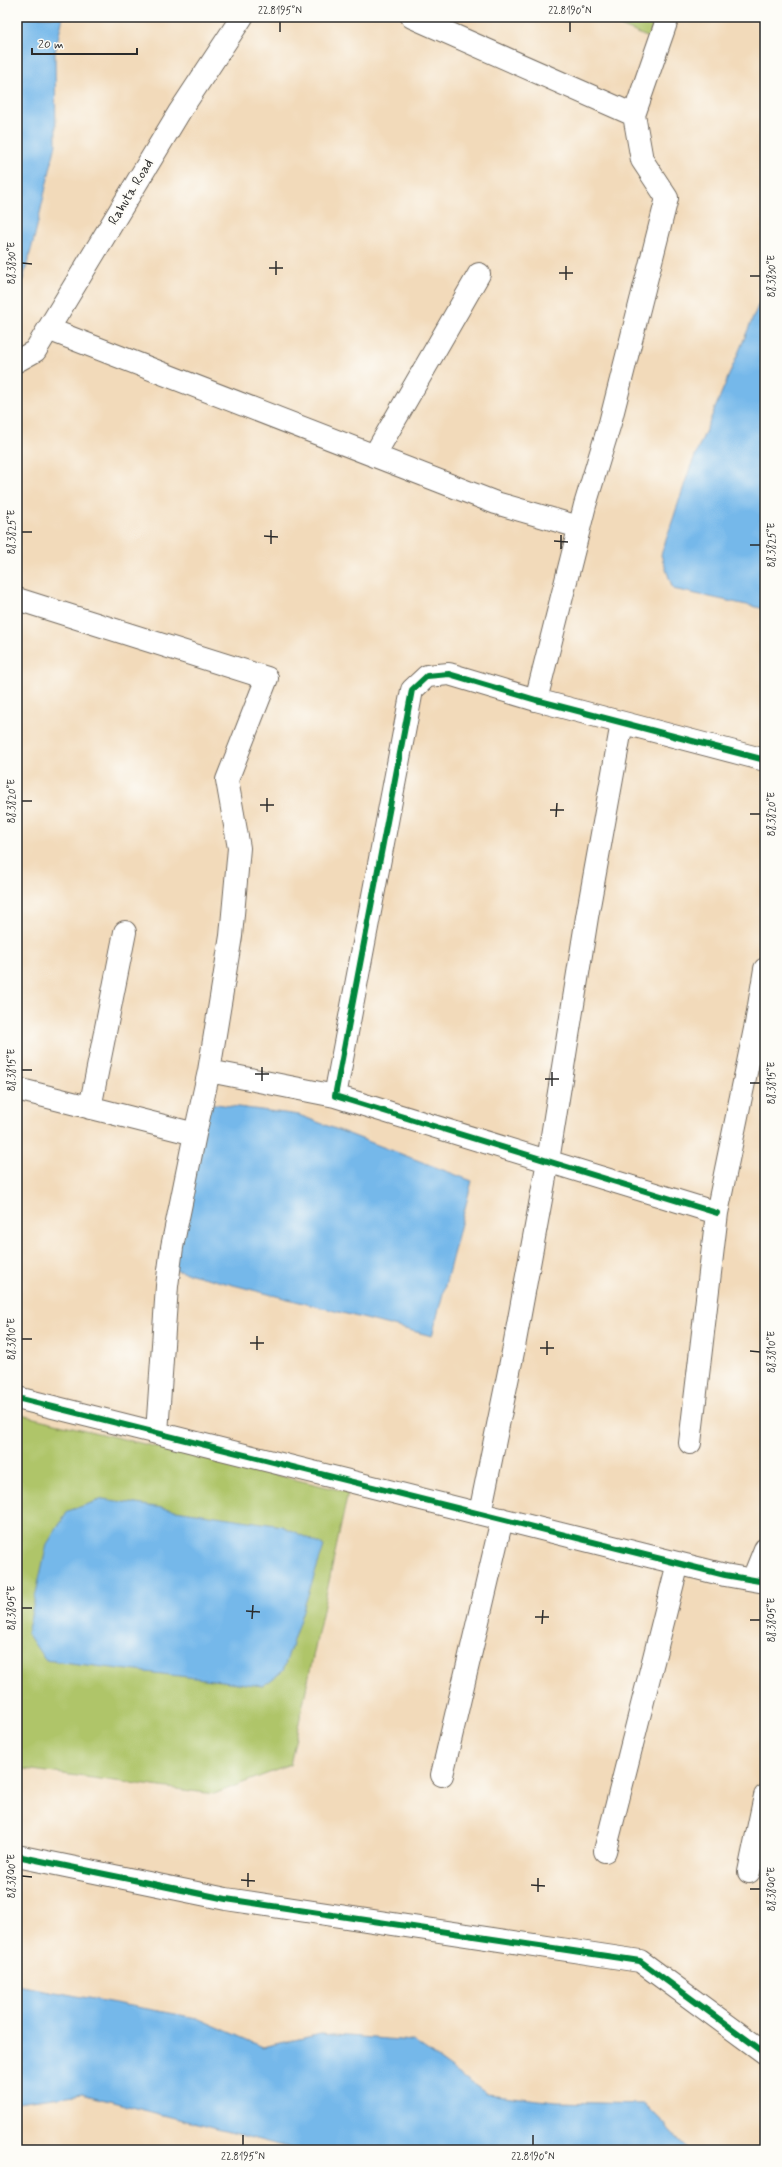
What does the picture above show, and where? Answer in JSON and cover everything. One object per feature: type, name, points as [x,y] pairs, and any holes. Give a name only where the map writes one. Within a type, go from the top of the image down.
[{"type":"street","name":"Rahuta Road","points":[[17,361],[35,351],[180,111],[242,17]]},
{"type":"street","points":[[412,17],[634,115]]},
{"type":"street","points":[[536,700],[579,527],[610,423],[667,198],[642,160],[634,115],[668,17]]},
{"type":"street","points":[[374,456],[480,274]]},
{"type":"street","points":[[48,329],[496,503],[579,527]]},
{"type":"street","points":[[17,599],[266,678],[227,780],[239,848],[231,936],[209,1071],[172,1247],[167,1286],[157,1432]]},
{"type":"street","points":[[335,1096],[412,690],[427,676],[449,674],[536,700],[765,760]]},
{"type":"street","points":[[480,1513],[514,1352],[548,1161],[587,917],[622,723]]},
{"type":"street","points":[[90,1108],[125,932]]},
{"type":"street","points":[[690,1443],[717,1213],[760,1025],[765,969]]},
{"type":"street","points":[[209,1071],[335,1096],[717,1213]]},
{"type":"street","points":[[17,1089],[195,1134]]},
{"type":"street","points":[[17,1398],[678,1563],[759,1581],[765,1550]]},
{"type":"street","points":[[442,1775],[502,1519]]},
{"type":"street","points":[[605,1851],[678,1563]]},
{"type":"street","points":[[749,1872],[765,1796]]},
{"type":"street","points":[[17,1856],[226,1899],[640,1961],[765,2053]]},
{"type":"green space","points":[[600,17],[655,17],[649,38]]},
{"type":"green space","points":[[17,1414],[348,1492],[290,1765],[214,1794],[17,1768]]},
{"type":"water","points":[[17,17],[63,17],[55,52],[56,144],[34,239],[17,301]]},
{"type":"water","points":[[765,289],[765,609],[673,589],[661,555],[690,468]]},
{"type":"water","points":[[208,1103],[299,1115],[472,1181],[432,1336],[171,1269]]},
{"type":"water","points":[[103,1499],[282,1526],[324,1546],[283,1671],[263,1686],[45,1660],[27,1633],[47,1544],[68,1511]]},
{"type":"water","points":[[17,1985],[197,2018],[263,2047],[321,2034],[413,2041],[487,2094],[556,2102],[644,2104],[689,2150],[298,2150],[82,2094],[17,2103]]},
{"type":"cycle path","points":[[717,1213],[335,1096],[412,690],[427,676],[449,674],[536,700],[765,760]]},
{"type":"cycle path","points":[[17,1398],[725,1575],[765,1582]]},
{"type":"cycle path","points":[[17,1856],[226,1899],[640,1961],[765,2053]]}]
